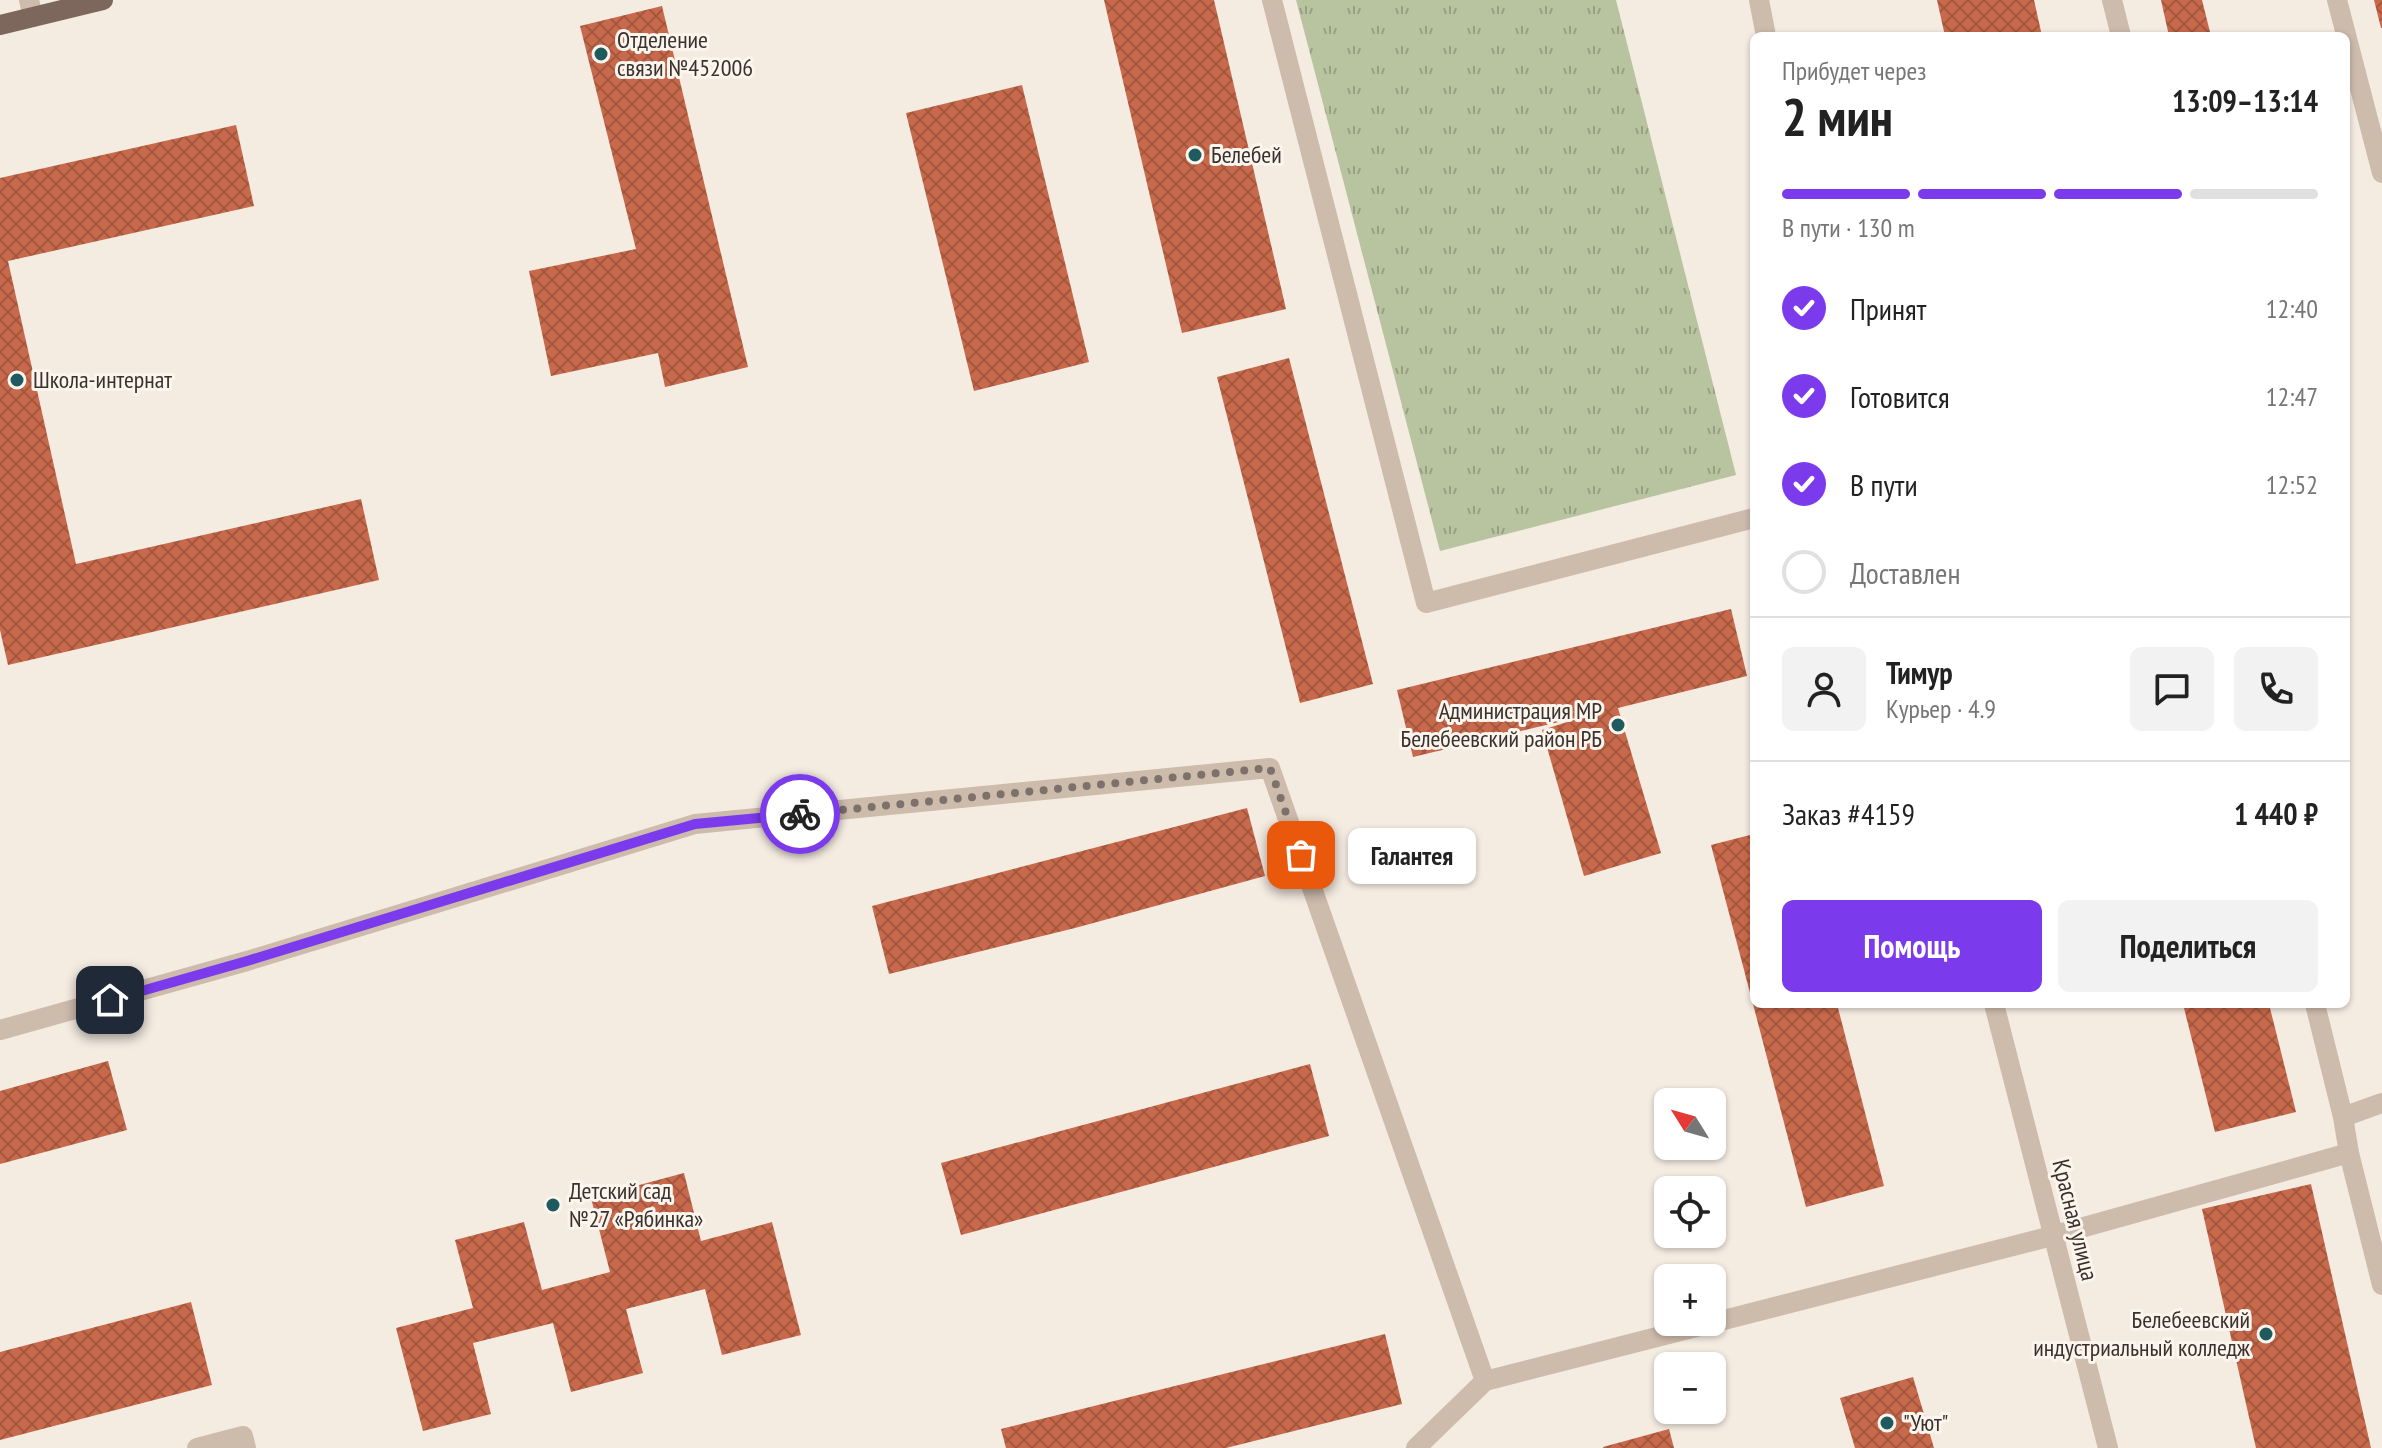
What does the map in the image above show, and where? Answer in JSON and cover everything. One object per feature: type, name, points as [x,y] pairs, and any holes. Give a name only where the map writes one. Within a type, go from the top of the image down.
[{"type":"main road","points":[[0,25],[31,9],[103,0]]},
{"type":"street","points":[[1272,0],[1426,603],[1750,519]]},
{"type":"street","points":[[1759,0],[1765,32]]},
{"type":"street","points":[[2112,0],[2120,32]]},
{"type":"street","points":[[2337,0],[2345,32]]},
{"type":"street","points":[[2350,50],[2382,173]]},
{"type":"street","points":[[0,1030],[247,961],[695,824],[1270,768],[1485,1381]]},
{"type":"street","name":"Красная улица","points":[[1995,1008],[2108,1448]]},
{"type":"street","points":[[2316,1008],[2382,1285]]},
{"type":"street","points":[[2343,1117],[2382,1103]]},
{"type":"street","points":[[1416,1448],[1485,1381],[2052,1236],[2349,1153]]},
{"type":"street","points":[[197,1448],[243,1436],[246,1448]]},
{"type":"green space","points":[[1296,0],[1616,0],[1736,475],[1440,551]]},
{"type":"building","name":"Белебей","points":[[1104,0],[1214,0],[1286,309],[1182,333]]},
{"type":"building","points":[[1937,0],[2034,0],[2041,32],[1944,32]]},
{"type":"building","points":[[2161,0],[2202,0],[2210,32],[2168,32]]},
{"type":"building","points":[[2374,0],[2382,0],[2382,28],[2381,28]]},
{"type":"building","points":[[662,6],[748,367],[665,387],[658,353],[551,376],[529,271],[636,249],[580,26]]},
{"type":"building","points":[[1022,85],[1089,362],[974,391],[906,113]]},
{"type":"building","name":"Школа-интернат","points":[[236,125],[254,206],[8,261],[76,564],[361,499],[379,580],[8,665],[0,630],[0,178]]},
{"type":"building","points":[[1289,358],[1373,684],[1300,703],[1217,377]]},
{"type":"building","points":[[1731,609],[1747,676],[1618,708],[1661,853],[1584,876],[1542,730],[1596,713],[1413,757],[1397,690]]},
{"type":"building","points":[[1247,808],[1265,876],[889,974],[872,906]]},
{"type":"building","points":[[1750,835],[1750,993],[1711,845]]},
{"type":"building","points":[[1754,1008],[1838,1008],[1884,1186],[1806,1207]]},
{"type":"building","points":[[2184,1008],[2270,1008],[2296,1112],[2215,1132]]},
{"type":"building","points":[[108,1061],[127,1130],[0,1164],[0,1091]]},
{"type":"building","points":[[1310,1064],[1329,1136],[961,1235],[941,1163]]},
{"type":"building","points":[[684,1173],[701,1241],[772,1222],[801,1335],[722,1355],[705,1289],[626,1309],[643,1373],[571,1392],[553,1323],[473,1343],[491,1414],[423,1431],[396,1328],[473,1308],[455,1240],[524,1222],[542,1290],[610,1272],[591,1198]]},
{"type":"building","points":[[2311,1184],[2371,1448],[2256,1448],[2202,1209]]},
{"type":"building","points":[[191,1302],[212,1385],[0,1440],[0,1352]]},
{"type":"building","points":[[1385,1334],[1402,1404],[1226,1448],[1006,1448],[1001,1429]]},
{"type":"building","name":"\"Уют\"","points":[[1913,1377],[1934,1448],[1855,1448],[1840,1398]]},
{"type":"building","points":[[1669,1429],[1674,1448],[1603,1448],[1603,1447]]},
{"type":"way so far","points":[[800,814],[1270,768],[1301,855]]},
{"type":"place","name":"Отделение связи №452006","points":[[601,54]]},
{"type":"place","name":"Белебей","points":[[1195,155]]},
{"type":"place","name":"Школа-интернат","points":[[17,380]]},
{"type":"place","name":"Администрация МР Белебеевский район РБ","points":[[1618,725]]},
{"type":"place","name":"Галантея","points":[[1301,855]]},
{"type":"place","name":"Детский сад №27 «Рябинка»","points":[[553,1205]]},
{"type":"place","name":"Белебеевский индустриальный колледж","points":[[2266,1334]]},
{"type":"place","name":"\"Уют\"","points":[[1887,1423]]},
{"type":"route","points":[[110,1000],[695,824],[800,814]]}]
